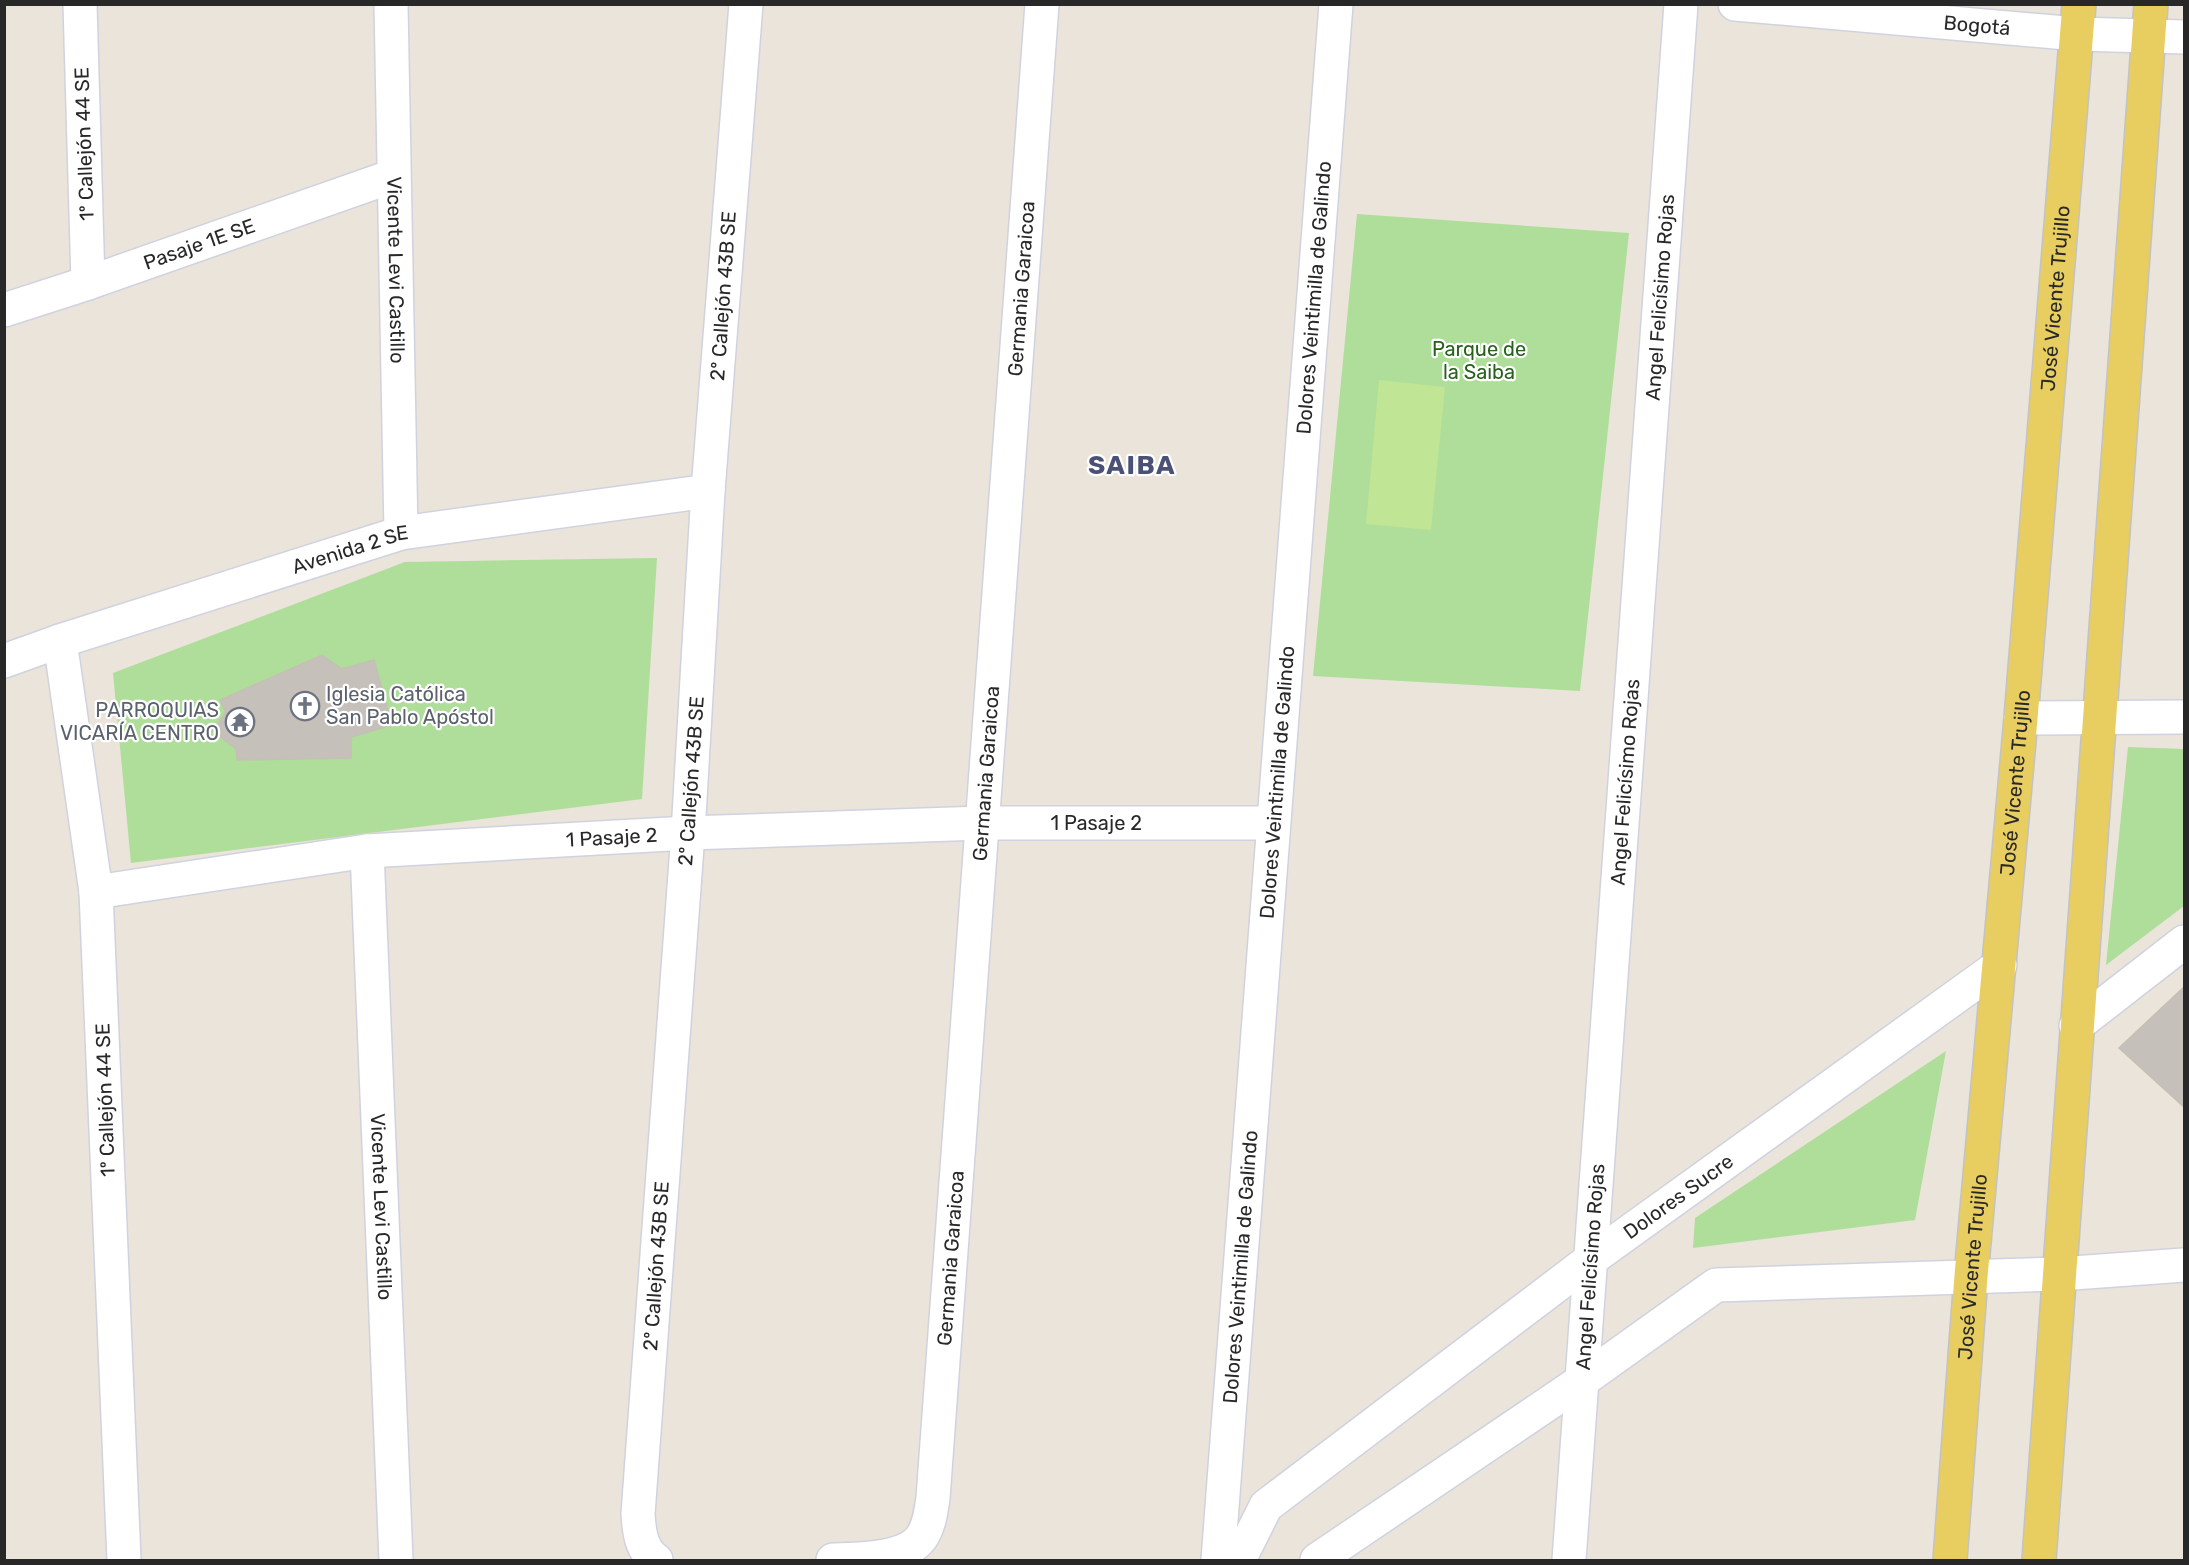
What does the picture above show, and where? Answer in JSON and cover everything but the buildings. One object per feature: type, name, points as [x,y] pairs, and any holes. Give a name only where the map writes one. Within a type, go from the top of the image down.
[{"type":"main road","name":"José Vicente Trujillo","points":[[1950,1560],[1971,1276],[2000,965],[2078,19]]},
{"type":"main road","points":[[2039,1560],[2150,20]]},
{"type":"street","name":"1º Callejón 44 SE","points":[[80,4],[88,284]]},
{"type":"street","name":"Vicente Levi Castillo","points":[[391,4],[401,533]]},
{"type":"street","name":"2º Callejón 43B SE","points":[[653,1558],[639,1535],[638,1514],[688,833],[708,491],[746,4]]},
{"type":"street","name":"Germania Garaicoa","points":[[832,1560],[881,1557],[906,1550],[921,1539],[930,1520],[933,1498],[1042,4]]},
{"type":"street","name":"Dolores Veintimilla de Galindo","points":[[1218,1560],[1272,823],[1336,4]]},
{"type":"street","name":"Angel Felicísimo Rojas","points":[[1569,1560],[1681,4]]},
{"type":"street","name":"Bogotá","points":[[1735,4],[2150,20],[2184,38]]},
{"type":"street","name":"Pasaje 1E SE","points":[[4,310],[88,284],[393,176]]},
{"type":"street","name":"Avenida 2 SE","points":[[4,661],[60,641],[401,533],[708,491]]},
{"type":"street","name":"1º Callejón 44 SE","points":[[60,641],[96,892],[124,1560]]},
{"type":"street","points":[[2021,718],[2184,717]]},
{"type":"street","name":"1 Pasaje 2","points":[[96,892],[367,851],[688,833],[982,823],[1272,823]]},
{"type":"street","name":"Vicente Levi Castillo","points":[[367,851],[396,1560]]},
{"type":"street","points":[[2076,1026],[2184,942]]},
{"type":"street","name":"Dolores Sucre","points":[[1239,1560],[1266,1506],[1590,1260],[2000,965]]},
{"type":"street","points":[[1317,1560],[1583,1380],[1716,1285],[2059,1274],[2184,1265]]},
{"type":"green space","name":"Parque de la Saiba","points":[[1357,214],[1629,233],[1580,691],[1313,676]]},
{"type":"green space","points":[[1379,380],[1445,387],[1431,530],[1366,524]]},
{"type":"green space","points":[[657,558],[642,799],[131,863],[113,673],[405,562]]},
{"type":"green space","points":[[2128,747],[2184,749],[2184,906],[2106,965]]},
{"type":"green space","points":[[1946,1051],[1915,1220],[1693,1248],[1695,1218]]},
{"type":"place","name":"Iglesia Católica San Pablo Apóstol","points":[[305,706]]},
{"type":"place","name":"PARROQUIAS VICARÍA CENTRO","points":[[240,722]]},
{"type":"district","name":"SAIBA","points":[[1132,465]]}]
